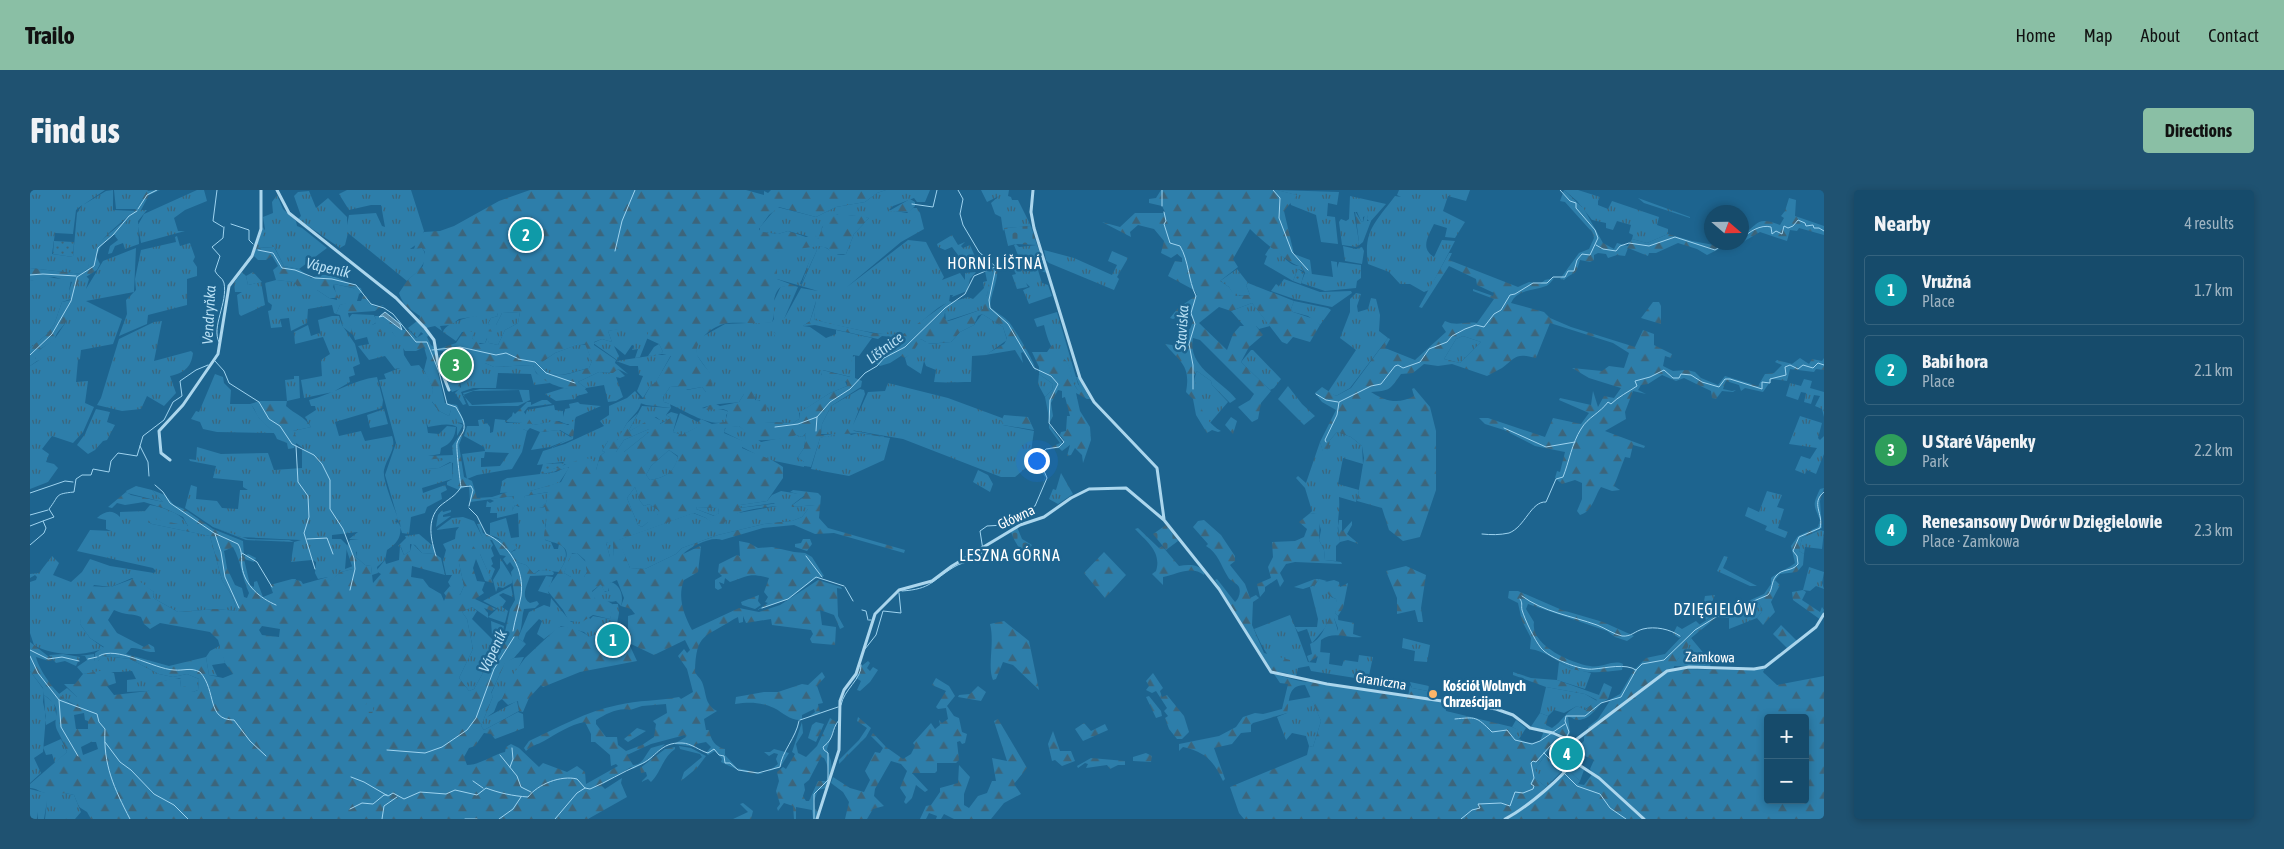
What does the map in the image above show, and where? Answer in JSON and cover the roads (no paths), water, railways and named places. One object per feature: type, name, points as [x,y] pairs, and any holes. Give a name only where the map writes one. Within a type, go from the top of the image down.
[{"type":"street","points":[[170,460],[161,454],[159,431],[183,405],[218,354],[229,286],[252,256],[261,229],[261,190]]},
{"type":"street","points":[[277,190],[289,213],[400,302],[431,336],[437,350],[438,363],[449,390]]},
{"type":"street","points":[[1034,190],[1031,204],[1032,221],[1080,378],[1094,402],[1146,455],[1158,472],[1164,520]]},
{"type":"street","name":"Główna","points":[[817,819],[839,750],[840,701],[844,690],[856,674],[875,614],[899,590],[932,581],[952,566],[1020,525],[1044,516],[1071,498],[1094,488],[1126,488],[1164,520],[1219,589],[1266,667],[1277,674]]},
{"type":"street","name":"Zamkowa","points":[[1573,742],[1667,671],[1689,667],[1754,669],[1765,667],[1816,627],[1824,614]]},
{"type":"street","name":"Graniczna","points":[[1277,674],[1327,684],[1483,706],[1511,714],[1530,728],[1551,732],[1573,742]]},
{"type":"street","points":[[1505,819],[1530,804],[1573,761],[1577,753],[1573,742]]},
{"type":"street","points":[[1573,761],[1599,778],[1644,819]]},
{"type":"water","points":[[385,312],[400,324],[402,330],[383,316],[379,317]]},
{"type":"waterway","points":[[138,209],[147,195],[157,190]]},
{"type":"waterway","name":"Vendryňka","points":[[217,190],[213,221],[223,227]]},
{"type":"waterway","points":[[615,251],[622,221],[635,190]]},
{"type":"waterway","points":[[912,204],[933,207],[937,190]]},
{"type":"waterway","points":[[902,591],[931,584],[954,567],[975,559],[983,550],[980,531],[987,526],[1004,525],[1018,512],[1035,506],[1047,478],[1041,464],[1041,457],[1046,449],[1059,447],[1064,442],[1049,423],[1050,400],[1058,384],[1051,376],[1034,368],[1008,324],[990,308],[989,300],[996,267],[979,252],[963,225],[960,214],[963,199],[958,190]]},
{"type":"waterway","name":"Staviska","points":[[1162,190],[1162,206]]},
{"type":"waterway","points":[[1273,190],[1280,198],[1279,218],[1292,252],[1308,270]]},
{"type":"waterway","points":[[1326,442],[1325,440],[1337,415],[1339,402],[1371,386],[1381,384],[1395,366],[1398,365],[1403,368],[1420,362],[1429,349],[1447,342],[1452,336],[1465,329],[1476,325],[1484,327],[1494,314],[1501,310],[1510,295],[1533,283],[1547,283],[1553,277],[1565,277],[1568,271],[1574,271],[1577,260],[1582,254],[1590,255],[1598,238],[1595,230],[1576,208],[1576,203],[1570,201],[1560,190]]},
{"type":"waterway","points":[[30,355],[52,334],[71,301],[77,277],[94,266],[98,248],[113,235],[129,216],[137,211]]},
{"type":"waterway","name":"Staviska","points":[[1164,212],[1166,221],[1164,224],[1170,243],[1180,246],[1183,252],[1196,296],[1191,313],[1195,324],[1189,344],[1193,365],[1193,389]]},
{"type":"waterway","points":[[1749,233],[1767,226],[1771,227],[1772,234],[1776,231],[1782,234],[1784,226],[1788,228],[1793,226],[1798,220],[1805,223],[1806,226],[1813,225],[1814,228],[1824,231]]},
{"type":"waterway","name":"Vápeník","points":[[231,224],[249,230],[249,240],[253,244]]},
{"type":"waterway","name":"Vendryňka","points":[[219,342],[217,329],[225,291],[223,281],[215,271],[220,256],[212,247],[223,238],[224,227]]},
{"type":"waterway","points":[[1596,245],[1603,249],[1616,251],[1620,246],[1629,243],[1649,246],[1675,237],[1704,246]]},
{"type":"waterway","name":"Vápeník","points":[[258,250],[273,253],[282,268],[295,270],[315,278],[332,279],[356,285],[371,304],[384,308],[393,314],[416,342],[427,342],[439,372],[447,404],[456,407],[464,422],[464,429],[457,443],[457,451],[461,487],[471,486],[473,490],[469,506]]},
{"type":"waterway","name":"Líštnice","points":[[775,427],[798,424],[817,417],[830,402],[850,389],[865,373],[877,366],[884,358],[905,347],[945,308],[965,294],[974,276],[995,267]]},
{"type":"waterway","points":[[30,275],[76,276]]},
{"type":"waterway","points":[[432,350],[460,347],[496,355],[506,353],[517,358]]},
{"type":"waterway","points":[[518,359],[535,362],[546,373],[575,383]]},
{"type":"waterway","points":[[215,361],[224,371],[229,383],[259,402],[269,419],[280,426],[292,444],[314,455],[322,464],[330,480],[330,509],[343,529],[354,558],[355,569],[350,590]]},
{"type":"waterway","points":[[1482,534],[1496,535],[1509,533],[1515,530],[1536,506],[1546,502],[1556,479],[1563,477],[1575,440],[1584,425],[1608,402],[1611,404],[1637,386],[1635,381],[1650,377],[1664,370],[1673,378],[1679,378],[1681,374],[1691,375],[1702,382],[1719,387],[1725,379],[1730,379],[1762,389],[1762,382],[1770,383],[1770,379],[1786,375],[1785,367],[1790,365],[1798,369],[1803,365],[1813,368],[1818,363],[1824,365]]},
{"type":"waterway","name":"Vendryňka","points":[[30,545],[44,533],[46,528],[43,521],[54,517],[49,509],[58,496],[74,492],[76,479],[82,475],[91,475],[93,469],[109,472],[111,461],[118,453],[137,456],[143,436],[164,420],[173,402],[182,396],[180,381],[196,370],[208,365]]},
{"type":"waterway","points":[[1316,394],[1326,400],[1338,402]]},
{"type":"waterway","points":[[816,431],[817,417]]},
{"type":"waterway","points":[[1504,428],[1546,447],[1575,442]]},
{"type":"waterway","points":[[140,446],[148,462],[149,476]]},
{"type":"waterway","points":[[296,446],[298,482],[308,496],[309,517],[304,533],[315,569]]},
{"type":"waterway","points":[[30,493],[65,481],[73,482]]},
{"type":"waterway","points":[[155,485],[163,492],[170,503],[214,533],[238,544],[246,580],[259,595],[276,605]]},
{"type":"waterway","points":[[436,556],[431,537],[433,517],[440,506],[461,487]]},
{"type":"waterway","points":[[1461,819],[1472,810],[1480,808],[1478,804],[1501,803],[1510,806],[1515,792],[1523,793],[1533,789],[1534,786],[1531,784],[1534,778],[1531,763],[1533,761],[1536,762],[1551,745],[1565,740],[1569,732],[1565,721],[1566,716],[1585,716],[1601,703],[1621,697],[1636,670],[1642,664],[1664,660],[1695,630],[1716,617],[1768,595],[1776,576],[1798,564],[1797,556],[1793,551],[1799,537],[1820,528],[1818,500],[1824,492]]},
{"type":"waterway","name":"Vápeník","points":[[469,508],[477,516],[486,534],[502,544],[514,559],[518,568],[522,586],[513,631]]},
{"type":"waterway","points":[[30,515],[48,510]]},
{"type":"waterway","points":[[30,526],[43,521]]},
{"type":"waterway","points":[[215,534],[221,552],[225,577],[239,608]]},
{"type":"waterway","points":[[307,539],[327,538],[333,554]]},
{"type":"waterway","points":[[242,553],[257,562],[272,587]]},
{"type":"waterway","points":[[806,556],[822,577]]},
{"type":"waterway","points":[[762,608],[788,599],[816,577],[844,586]]},
{"type":"waterway","points":[[845,587],[853,601]]},
{"type":"waterway","points":[[865,649],[876,635],[883,611],[901,613],[899,593]]},
{"type":"waterway","points":[[1522,596],[1548,610],[1597,625],[1622,636],[1628,636],[1643,629],[1652,628],[1667,630],[1680,636]]},
{"type":"waterway","points":[[1520,599],[1523,614],[1533,635],[1541,648],[1551,656],[1581,668],[1594,669],[1621,666],[1636,670]]},
{"type":"waterway","points":[[862,610],[866,611],[868,620]]},
{"type":"waterway","name":"Vápeník","points":[[387,750],[425,753],[442,747],[467,730],[476,718],[494,669],[514,637]]},
{"type":"waterway","points":[[30,650],[48,659],[62,657],[79,661]]},
{"type":"waterway","points":[[99,656],[106,653],[115,653],[166,669],[200,672],[209,688],[215,710],[225,719],[234,720],[250,741],[266,756]]},
{"type":"waterway","name":"Vendryňka","points":[[30,656],[38,673],[59,700],[97,714],[99,722],[105,729],[106,754],[111,776],[130,819]]},
{"type":"waterway","points":[[88,659],[97,657]]},
{"type":"waterway","points":[[841,705],[859,675],[861,665]]},
{"type":"waterway","points":[[59,700],[61,727],[78,756]]},
{"type":"waterway","points":[[800,720],[838,707]]},
{"type":"waterway","points":[[1455,719],[1479,720],[1492,732],[1507,730],[1515,740],[1532,744],[1540,741],[1565,724]]},
{"type":"waterway","points":[[814,819],[814,794],[828,780],[828,753],[823,747],[830,740],[839,720]]},
{"type":"waterway","points":[[351,777],[388,796],[393,793],[404,799],[420,792],[446,794],[455,790],[477,795],[486,788],[506,794],[528,797],[538,788],[564,778],[577,779],[585,788],[590,789],[645,762],[663,748],[674,743],[689,744],[708,753],[714,749],[719,755],[724,756],[725,763],[730,763],[738,770],[758,773],[780,767],[783,755],[799,721]]},
{"type":"waterway","points":[[105,742],[120,762],[131,770],[154,794],[174,805],[188,819]]},
{"type":"waterway","points":[[510,767],[513,759],[512,748]]},
{"type":"waterway","points":[[1544,753],[1577,786],[1600,794],[1610,808],[1626,819]]},
{"type":"waterway","points":[[500,755],[517,776],[521,787],[531,792]]},
{"type":"waterway","points":[[473,781],[483,788]]},
{"type":"waterway","points":[[555,819],[577,793],[585,788]]},
{"type":"waterway","points":[[350,809],[362,803],[373,804],[384,795],[387,795]]},
{"type":"waterway","points":[[382,819],[384,806],[397,797]]},
{"type":"waterway","points":[[499,819],[513,809],[521,797]]},
{"type":"waterway","points":[[465,819],[477,819]]},
{"type":"place","name":"Babí hora","points":[[526,235]]},
{"type":"place","name":"U Staré Vápenky","points":[[456,365]]},
{"type":"place","name":"Vružná","points":[[613,640]]},
{"type":"place","name":"Kościół Wolnych Chrześcijan","points":[[1433,694]]},
{"type":"place","name":"Renesansowy Dwór w Dzięgielowie","points":[[1567,754]]},
{"type":"district","name":"HORNÍ LÍŠTNÁ","points":[[995,263]]},
{"type":"district","name":"LESZNA GÓRNA","points":[[1010,555]]},
{"type":"district","name":"DZIĘGIELÓW","points":[[1715,609]]}]
